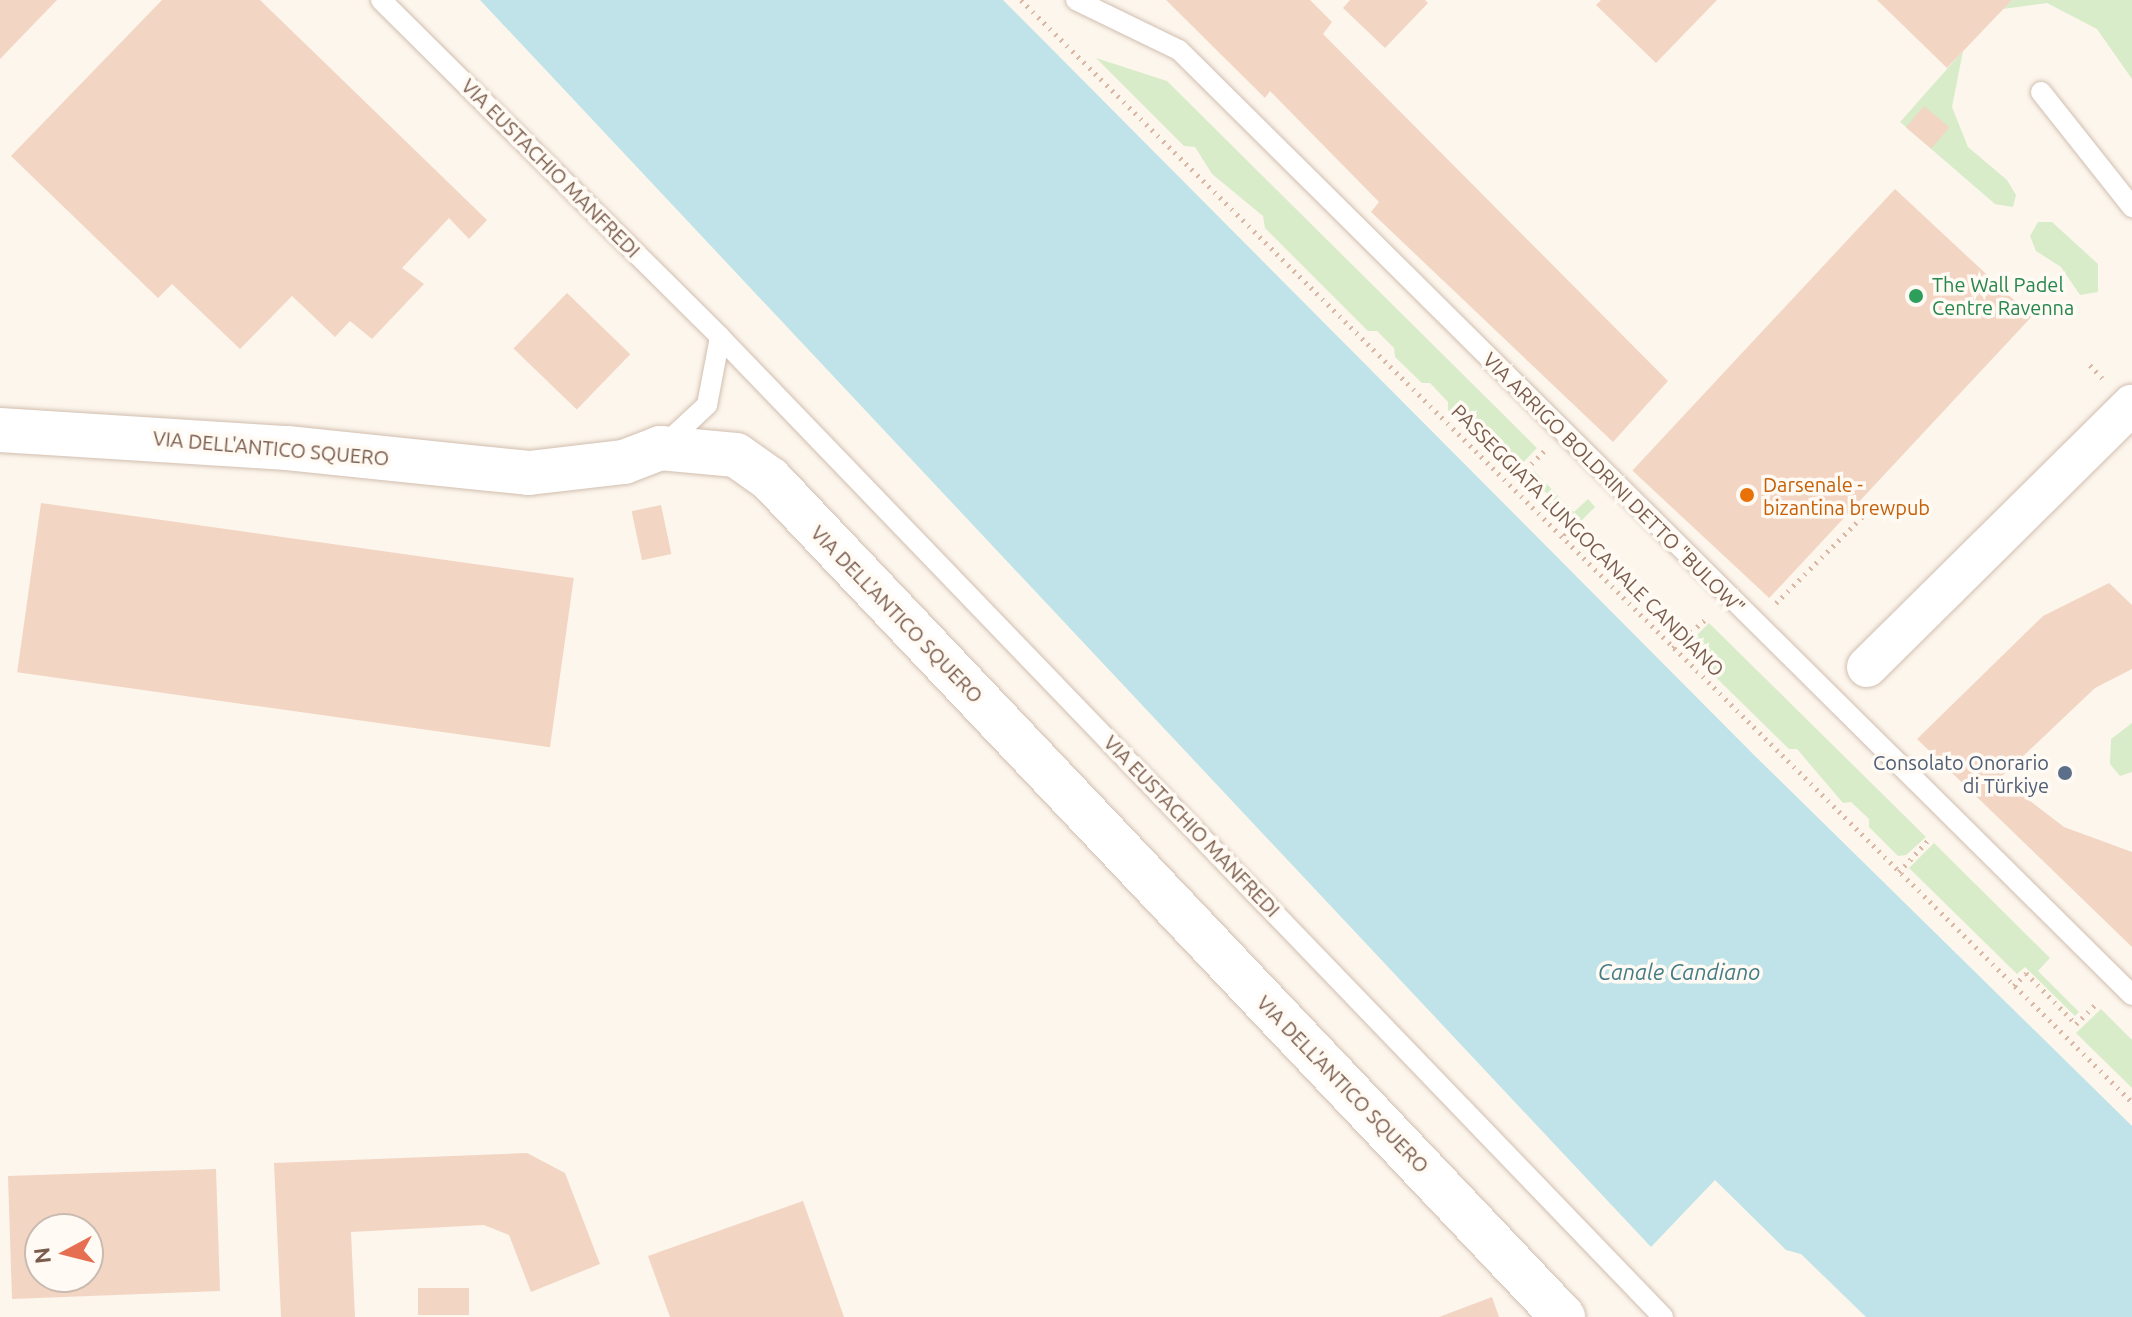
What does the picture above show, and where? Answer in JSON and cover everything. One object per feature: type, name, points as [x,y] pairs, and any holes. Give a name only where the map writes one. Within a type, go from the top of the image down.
[{"type":"street","points":[[1867,667],[2132,405]]},
{"type":"street","name":"VIA DELL'ANTICO SQUERO","points":[[0,430],[287,448],[529,473],[624,462],[660,448],[736,455],[770,479],[1563,1317]]},
{"type":"lane","name":"VIA EUSTACHIO MANFREDI","points":[[381,0],[720,337],[1663,1317]]},
{"type":"lane","name":"VIA ARRIGO BOLDRINI DETTO \"BULOW\"","points":[[1076,0],[1179,50],[2132,995]]},
{"type":"lane","points":[[2041,92],[2132,207]]},
{"type":"lane","points":[[660,448],[707,405],[720,337]]},
{"type":"path","name":"PASSEGGIATA LUNGOCANALE CANDIANO","points":[[1021,0],[2132,1102]]},
{"type":"path","points":[[1560,538],[1570,527],[1521,475],[1562,431]]},
{"type":"path","points":[[1755,624],[1866,513]]},
{"type":"path","points":[[1673,648],[1698,626]]},
{"type":"path","points":[[1899,872],[1922,846]]},
{"type":"path","points":[[2014,986],[2026,973],[2076,1024]]},
{"type":"green space","points":[[2012,0],[2132,0],[2132,79],[2097,29],[2047,3],[2003,9]]},
{"type":"green space","points":[[1963,51],[1952,107],[1968,147],[2007,180],[2016,195],[2013,207],[1995,204],[1900,122]]},
{"type":"green space","points":[[1096,58],[1167,81],[1537,448],[1512,474],[1448,410],[1448,402],[1430,383],[1422,383],[1395,357],[1394,348],[1377,331],[1368,331],[1265,228],[1263,216],[1212,174],[1195,147],[1184,146]]},
{"type":"green space","points":[[2038,222],[2052,222],[2098,264],[2098,292],[2080,295],[2061,267],[2036,251],[2030,236]]},
{"type":"green space","points":[[1534,471],[1574,512],[1588,499],[1595,507],[1578,524],[1529,476]]},
{"type":"green space","points":[[1709,623],[1926,837],[1906,855],[1898,856],[1869,827],[1869,819],[1851,802],[1843,803],[1797,749],[1789,749],[1689,651],[1690,642]]},
{"type":"green space","points":[[2132,723],[2132,772],[2120,776],[2110,764],[2111,739]]},
{"type":"green space","points":[[1934,843],[2050,958],[2038,971],[2079,1012],[2075,1016],[2025,967],[2017,974],[1909,868]]},
{"type":"green space","points":[[2101,1009],[2132,1040],[2132,1088],[2076,1033]]},
{"type":"water","name":"Canale Candiano","points":[[480,0],[1003,0],[1755,756],[2132,1126],[2132,1317],[1866,1317],[1801,1254],[1786,1250],[1715,1180],[1651,1247]]},
{"type":"building","points":[[0,0],[57,0],[0,59]]},
{"type":"building","points":[[162,0],[260,0],[487,220],[469,239],[449,218],[402,268],[424,284],[372,339],[350,321],[335,337],[292,296],[240,349],[172,284],[158,298],[11,156]]},
{"type":"building","points":[[1166,0],[1310,0],[1332,22],[1323,34],[1668,381],[1613,442],[1371,212],[1379,202],[1270,91],[1265,98]]},
{"type":"building","points":[[1350,0],[1425,0],[1428,3],[1385,48],[1343,8]]},
{"type":"building","points":[[1601,0],[1717,0],[1656,63],[1596,5]]},
{"type":"building","points":[[1877,0],[2012,0],[1947,68]]},
{"type":"building","points":[[1924,106],[1949,127],[1931,149],[1906,127]]},
{"type":"building","points":[[1895,189],[2032,317],[1769,598],[1632,471]]},
{"type":"building","points":[[567,293],[630,354],[577,410],[514,348]]},
{"type":"building","points":[[41,503],[574,578],[550,747],[17,672]]},
{"type":"building","points":[[661,505],[671,554],[642,560],[632,511]]},
{"type":"building","points":[[2109,583],[2132,605],[2132,669],[2095,688],[2000,778],[2064,827],[2132,852],[2132,947],[1917,739],[2043,616]]},
{"type":"building","points":[[527,1153],[565,1173],[600,1264],[531,1292],[509,1235],[484,1225],[351,1232],[355,1317],[281,1317],[274,1163]]},
{"type":"building","points":[[216,1169],[220,1291],[12,1299],[8,1176]]},
{"type":"building","points":[[803,1201],[844,1317],[670,1317],[648,1256]]},
{"type":"building","points":[[418,1288],[469,1288],[469,1315],[418,1315]]},
{"type":"building","points":[[1492,1297],[1499,1317],[1439,1317]]},
{"type":"place","name":"The Wall Padel Centre Ravenna","points":[[1916,296]]},
{"type":"place","name":"Darsenale - bizantina brewpub","points":[[1747,495]]},
{"type":"place","name":"Consolato Onorario di Türkiye","points":[[2065,773]]}]
